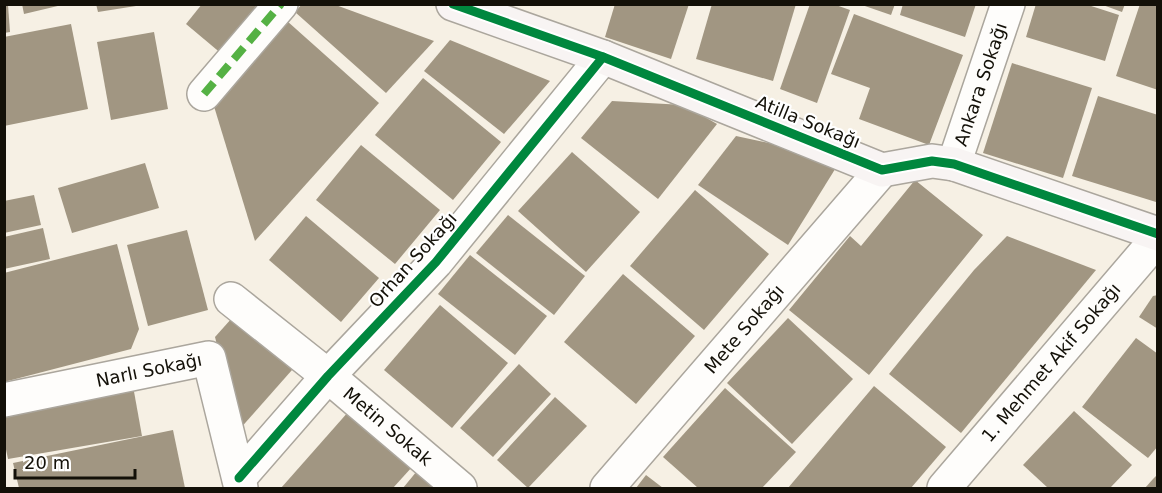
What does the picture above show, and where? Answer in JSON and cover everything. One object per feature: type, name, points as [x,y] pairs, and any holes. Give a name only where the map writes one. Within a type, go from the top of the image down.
[{"type":"street","points":[[204,94],[281,4]]},
{"type":"street","name":"Atilla Sokağı","points":[[453,4],[603,57],[882,170]]},
{"type":"street","name":"Ankara Sokağı","points":[[954,164],[1008,4]]},
{"type":"street","name":"Orhan Sokağı","points":[[240,483],[328,376],[436,262],[603,57]]},
{"type":"street","points":[[882,170],[932,161],[954,164],[1158,236]]},
{"type":"street","name":"Mete Sokağı","points":[[607,489],[882,170]]},
{"type":"street","name":"1. Mehmet Akif Sokağı","points":[[944,489],[1158,236]]},
{"type":"street","name":"Metin Sokak","points":[[231,299],[328,376],[460,489]]},
{"type":"street","name":"Narlı Sokağı","points":[[4,400],[208,358],[240,483]]},
{"type":"building","points":[[22,4],[62,4],[62,5],[24,14]]},
{"type":"building","points":[[96,4],[136,4],[136,6],[98,12]]},
{"type":"building","points":[[202,4],[265,4],[223,55],[186,24]]},
{"type":"building","points":[[302,4],[333,4],[434,41],[386,93],[295,12]]},
{"type":"building","points":[[615,4],[689,4],[671,59],[605,37]]},
{"type":"building","points":[[712,4],[796,4],[773,81],[696,59]]},
{"type":"building","points":[[810,4],[833,4],[850,10],[817,103],[780,89]]},
{"type":"building","points":[[859,4],[895,4],[891,15]]},
{"type":"building","points":[[903,4],[976,4],[965,37],[900,15]]},
{"type":"building","points":[[1036,4],[1085,4],[1119,15],[1105,61],[1026,37]]},
{"type":"building","points":[[1100,4],[1125,4],[1122,12]]},
{"type":"building","points":[[1140,4],[1158,4],[1158,90],[1116,76]]},
{"type":"building","points":[[4,5],[8,5],[10,32],[4,33]]},
{"type":"building","points":[[854,14],[963,55],[929,145],[859,119],[870,88],[831,74]]},
{"type":"building","points":[[287,21],[379,103],[255,241],[213,103]]},
{"type":"building","points":[[71,24],[88,109],[4,126],[4,37]]},
{"type":"building","points":[[154,32],[168,109],[111,120],[97,42]]},
{"type":"building","points":[[450,40],[550,81],[504,134],[424,71]]},
{"type":"building","points":[[1012,63],[1092,88],[1063,178],[983,153]]},
{"type":"building","points":[[423,78],[501,142],[453,200],[375,135]]},
{"type":"building","points":[[1098,96],[1158,115],[1156,202],[1072,176]]},
{"type":"building","points":[[612,101],[684,105],[717,124],[658,199],[581,138]]},
{"type":"building","points":[[736,136],[787,147],[837,166],[788,245],[698,185]]},
{"type":"building","points":[[361,145],[440,210],[395,264],[316,200]]},
{"type":"building","points":[[572,152],[640,212],[586,272],[518,211]]},
{"type":"building","points":[[145,163],[159,208],[72,233],[58,188]]},
{"type":"building","points":[[915,180],[983,235],[869,375],[789,310],[850,236],[861,246]]},
{"type":"building","points":[[695,190],[769,254],[704,330],[630,266]]},
{"type":"building","points":[[34,195],[41,225],[4,233],[4,201]]},
{"type":"building","points":[[508,215],[585,276],[554,315],[476,253]]},
{"type":"building","points":[[306,216],[379,278],[341,322],[269,260]]},
{"type":"building","points":[[43,228],[50,259],[4,269],[4,237]]},
{"type":"building","points":[[187,230],[208,310],[148,326],[127,245]]},
{"type":"building","points":[[1007,236],[1096,270],[961,433],[889,374],[974,270]]},
{"type":"building","points":[[117,244],[139,329],[131,349],[4,382],[4,273]]},
{"type":"building","points":[[470,255],[547,316],[515,355],[438,294]]},
{"type":"building","points":[[623,274],[695,336],[636,404],[564,342]]},
{"type":"building","points":[[1158,295],[1158,329],[1139,317],[1153,296]]},
{"type":"building","points":[[440,305],[508,363],[452,428],[384,370]]},
{"type":"building","points":[[232,318],[292,370],[238,431],[215,337]]},
{"type":"building","points":[[788,318],[853,379],[792,444],[727,383]]},
{"type":"building","points":[[1136,338],[1158,354],[1158,446],[1148,458],[1082,407]]},
{"type":"building","points":[[519,364],[551,394],[493,457],[460,428]]},
{"type":"building","points":[[133,386],[142,436],[8,459],[4,440],[4,408]]},
{"type":"building","points":[[874,386],[946,447],[911,488],[788,488]]},
{"type":"building","points":[[725,388],[796,452],[762,488],[698,488],[663,457]]},
{"type":"building","points":[[555,397],[587,426],[528,488],[497,460]]},
{"type":"building","points":[[349,411],[412,467],[393,488],[281,488]]},
{"type":"building","points":[[1074,411],[1132,465],[1110,488],[1048,488],[1023,465]]},
{"type":"building","points":[[173,430],[185,488],[19,488],[13,463]]},
{"type":"building","points":[[417,471],[437,488],[403,488]]},
{"type":"building","points":[[1158,474],[1158,488],[1145,488],[1153,479]]},
{"type":"building","points":[[646,475],[663,488],[636,488]]},
{"type":"marked path","points":[[204,94],[281,4]]},
{"type":"cycle path","points":[[453,4],[603,57],[882,170],[932,161],[954,164],[1158,234]]},
{"type":"cycle path","points":[[239,478],[328,376],[436,262],[603,57]]}]
